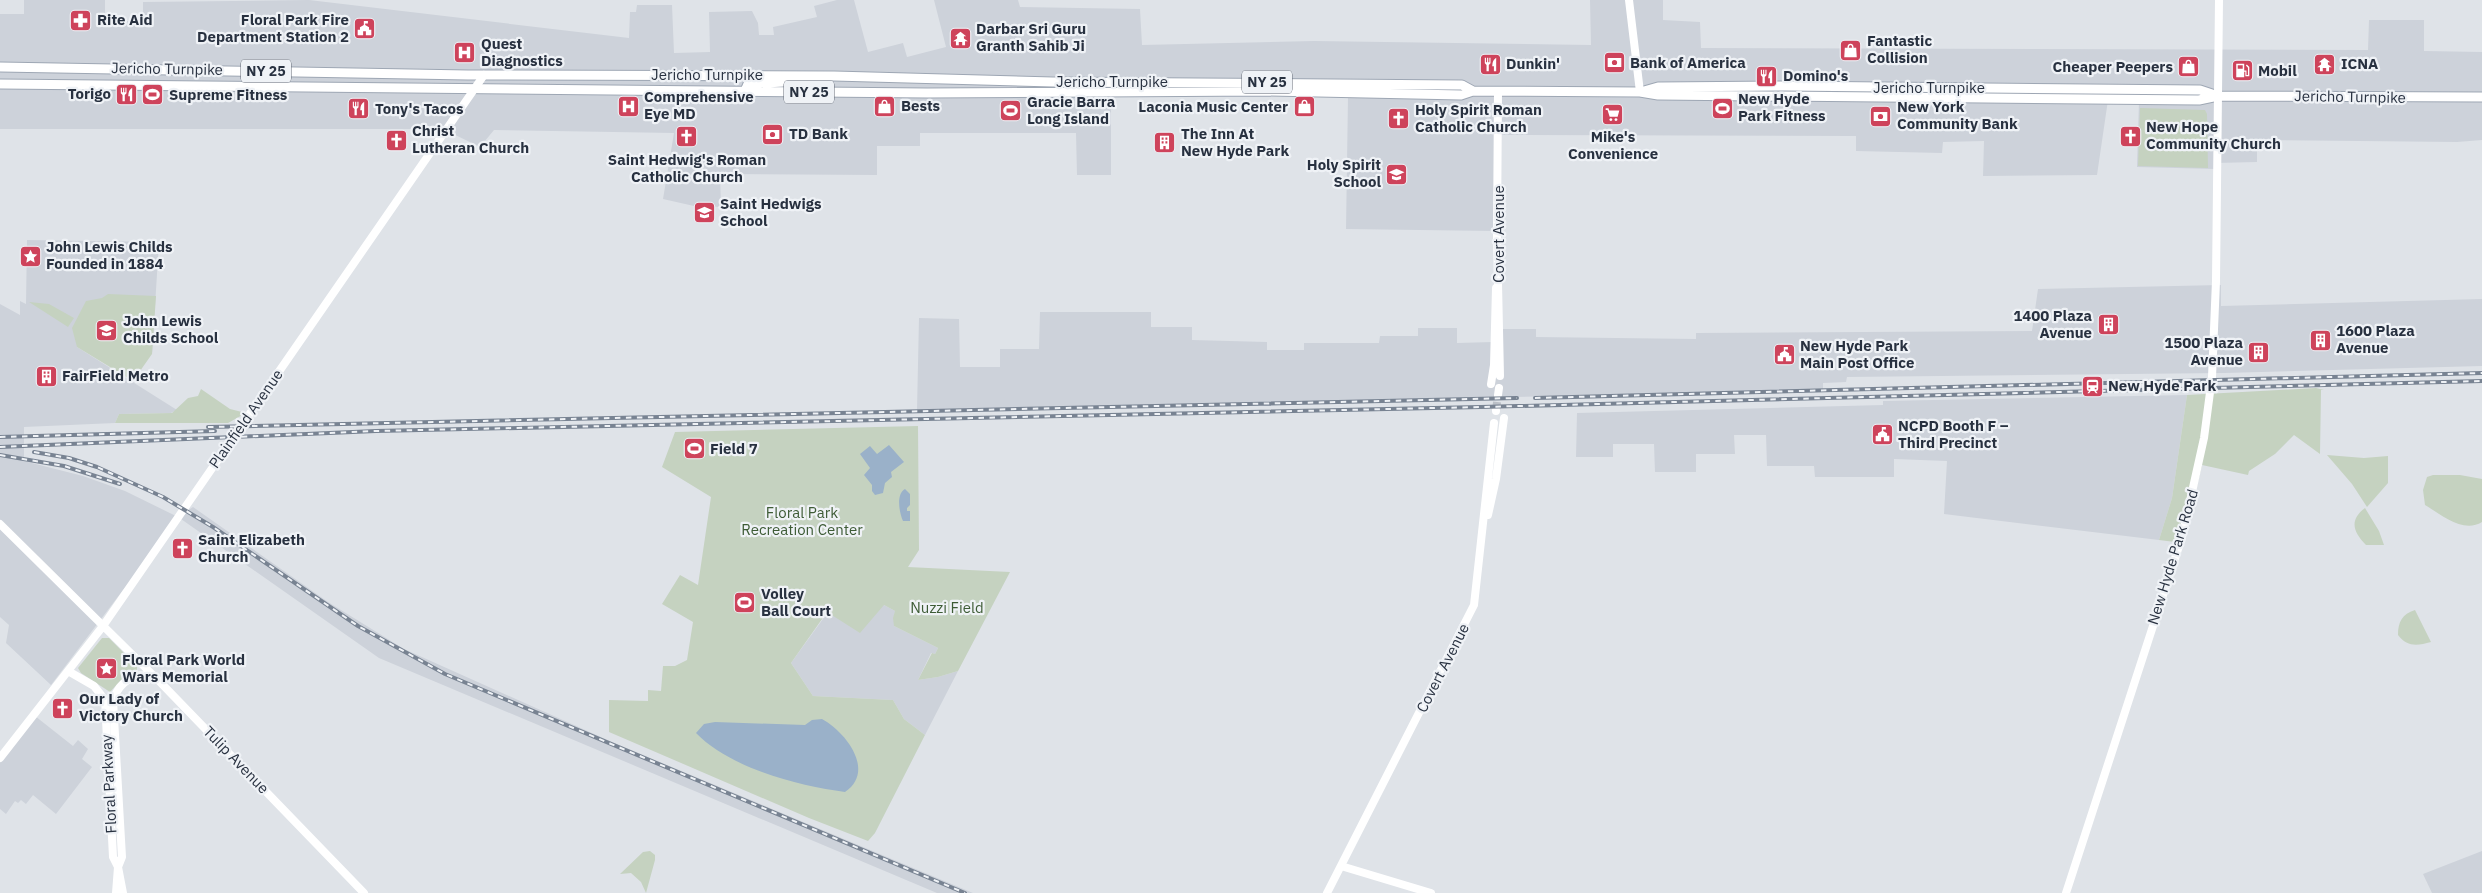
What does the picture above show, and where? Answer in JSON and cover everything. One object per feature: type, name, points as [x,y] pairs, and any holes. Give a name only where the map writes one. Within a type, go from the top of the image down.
[{"type":"main road","points":[[1629,0],[1640,92]]},
{"type":"main road","name":"New Hyde Park Road","points":[[2066,893],[2182,536],[2201,457],[2210,395],[2217,261],[2219,0]]},
{"type":"main road","name":"Jericho Turnpike","points":[[0,67],[484,75],[823,76],[1343,88]]},
{"type":"main road","name":"Plainfield Avenue","points":[[0,758],[103,626],[484,75]]},
{"type":"main road","points":[[745,92],[748,84],[798,81],[823,76]]},
{"type":"main road","name":"Jericho Turnpike","points":[[0,84],[1009,93],[1462,85],[1473,91],[1640,92],[1658,95],[2199,100],[2218,96],[2482,97]]},
{"type":"main road","name":"Jericho Turnpike","points":[[1640,92],[1658,87],[1861,87],[2200,90],[2218,96]]},
{"type":"main road","points":[[1838,97],[1843,92],[1859,92],[1861,87]]},
{"type":"main road","name":"Covert Avenue","points":[[1498,92],[1500,376]]},
{"type":"main road","points":[[1496,389],[1494,303],[1498,274]]},
{"type":"main road","points":[[1483,532],[1495,485],[1504,418]]},
{"type":"main road","name":"Covert Avenue","points":[[1327,893],[1471,612],[1476,598],[1494,423]]},
{"type":"main road","name":"Tulip Avenue","points":[[0,524],[156,677],[364,893]]},
{"type":"main road","points":[[68,672],[94,686],[109,700],[132,677],[141,674],[156,677]]},
{"type":"main road","name":"Floral Parkway","points":[[109,700],[122,857],[118,868],[116,893]]},
{"type":"main road","name":"Floral Parkway","points":[[109,700],[110,815],[113,857],[118,868],[123,893]]},
{"type":"main road","points":[[110,815],[119,814]]},
{"type":"main road","points":[[1340,866],[1431,893]]},
{"type":"shaded area","points":[[24,0],[105,0],[105,21],[143,21],[143,2],[309,0],[629,38],[630,12],[636,12],[637,5],[672,5],[674,53],[710,52],[709,12],[752,11],[758,23],[759,35],[774,35],[773,27],[817,17],[814,6],[837,0],[854,0],[868,52],[903,43],[907,57],[946,47],[934,0],[1018,0],[1020,7],[1140,9],[1142,45],[1314,41],[1591,45],[1590,0],[1663,0],[1663,20],[1700,22],[1701,48],[2368,50],[2369,20],[2424,20],[2424,51],[2482,52],[2482,140],[2457,142],[2257,140],[2257,162],[2215,163],[2215,169],[2137,167],[2139,101],[2108,100],[2097,175],[1983,176],[1984,141],[1943,142],[1942,153],[1856,151],[1856,136],[1495,135],[1494,231],[1346,229],[1348,97],[1111,94],[1111,175],[1077,175],[1076,133],[920,133],[920,146],[877,146],[877,175],[720,174],[721,207],[694,206],[663,199],[674,133],[494,130],[480,147],[443,129],[0,129],[0,14],[24,14]]},
{"type":"shaded area","points":[[27,240],[159,242],[152,354],[77,347],[177,410],[171,413],[119,414],[115,423],[24,427],[24,461],[83,476],[125,491],[178,517],[193,507],[328,602],[404,649],[612,742],[973,893],[937,893],[379,658],[181,519],[123,590],[51,685],[6,643],[9,625],[0,617],[0,304],[20,315],[20,301],[26,304]]},
{"type":"shaded area","points":[[2221,285],[2221,306],[2482,299],[2482,366],[2224,373],[1847,377],[1846,382],[1823,383],[1823,389],[917,410],[919,318],[959,319],[960,367],[1000,367],[1000,349],[1039,349],[1040,312],[1151,312],[1151,327],[1192,327],[1192,340],[1267,342],[1267,350],[1304,350],[1304,343],[1379,343],[1380,336],[1418,336],[1418,328],[1457,328],[1457,343],[1493,342],[1493,329],[1536,329],[1536,337],[1696,339],[1696,333],[2032,331],[2038,289]]},
{"type":"shaded area","points":[[2187,395],[2172,498],[2159,540],[1944,514],[1947,461],[1894,459],[1894,477],[1815,477],[1814,466],[1767,466],[1766,435],[1734,435],[1735,454],[1696,454],[1696,472],[1655,472],[1654,444],[1613,444],[1613,457],[1576,457],[1577,413],[1883,405],[1883,401]]},
{"type":"shaded area","points":[[884,605],[895,611],[894,626],[938,648],[935,654],[931,653],[918,680],[958,671],[925,735],[904,719],[893,700],[813,696],[791,663],[828,612]]},
{"type":"shaded area","points":[[35,716],[73,746],[78,740],[88,749],[82,759],[92,767],[56,814],[33,795],[26,804],[21,800],[18,803],[15,801],[6,814],[0,809],[0,760]]},
{"type":"shaded area","points":[[2482,851],[2482,893],[2432,893],[2423,874]]},
{"type":"green space","points":[[2140,108],[2205,110],[2207,114],[2208,168],[2138,166]]},
{"type":"green space","points":[[108,294],[156,296],[152,354],[133,381],[77,347],[72,328],[86,301],[102,298]]},
{"type":"green space","points":[[29,302],[49,304],[74,318],[68,327]]},
{"type":"green space","points":[[2316,388],[2324,390],[2321,390],[2320,454],[2294,435],[2275,454],[2249,471],[2248,475],[2202,465],[2183,543],[2159,540],[2172,498],[2187,395]]},
{"type":"green space","points":[[201,389],[230,409],[246,413],[228,423],[115,423],[119,414],[172,413],[188,398],[198,396]]},
{"type":"green space","points":[[918,426],[919,550],[908,567],[1010,572],[958,671],[918,680],[932,653],[935,654],[938,648],[894,626],[893,618],[895,611],[884,605],[860,633],[827,612],[791,663],[813,696],[893,700],[904,719],[925,735],[875,833],[868,841],[809,818],[609,732],[609,700],[648,701],[648,690],[661,691],[663,666],[675,666],[687,660],[693,622],[662,604],[680,575],[698,585],[711,497],[662,467],[675,432]]},
{"type":"green space","points":[[2327,455],[2364,458],[2388,456],[2388,483],[2367,507],[2352,484]]},
{"type":"green space","points":[[2433,475],[2460,475],[2482,479],[2482,522],[2467,526],[2460,524],[2425,505],[2423,490],[2427,477]]},
{"type":"green space","points":[[2365,508],[2379,531],[2384,545],[2366,545],[2358,535],[2355,522]]},
{"type":"green space","points":[[2415,610],[2431,642],[2409,644],[2398,635],[2399,626],[2404,616]]},
{"type":"green space","points":[[102,638],[109,638],[137,666],[137,671],[121,680],[110,692],[81,673],[78,668]]},
{"type":"green space","points":[[650,851],[655,855],[655,860],[646,893],[641,882],[631,873],[620,874],[643,852]]},
{"type":"water","points":[[889,445],[904,462],[891,472],[892,477],[885,483],[883,493],[875,495],[872,491],[872,485],[864,475],[870,468],[860,454],[870,446],[877,454]]},
{"type":"water","points":[[905,489],[910,494],[910,505],[907,511],[910,511],[910,521],[903,521],[900,513],[899,499],[902,491]]},
{"type":"water","points":[[822,719],[848,742],[858,763],[858,774],[854,783],[845,792],[786,780],[766,773],[727,756],[696,733],[704,724],[715,722],[805,725],[812,720]]},
{"type":"tunnel","points":[[1496,410],[1498,395]]},
{"type":"railway","points":[[1535,398],[2482,373]]},
{"type":"railway","points":[[0,447],[376,431],[1481,407],[2482,381]]},
{"type":"railway","points":[[208,427],[1517,398]]},
{"type":"railway","points":[[0,437],[215,431]]},
{"type":"railway","points":[[34,452],[69,458],[97,467],[163,497],[213,527],[358,626],[445,674],[965,893]]},
{"type":"railway","points":[[0,455],[64,466],[120,484]]},
{"type":"place","name":"Rite Aid","points":[[81,20]]},
{"type":"place","name":"Floral Park Fire Department Station 2","points":[[365,29]]},
{"type":"place","name":"Darbar Sri Guru Granth Sahib Ji","points":[[960,38]]},
{"type":"place","name":"Fantastic Collision","points":[[1851,50]]},
{"type":"place","name":"Quest Diagnostics","points":[[465,53]]},
{"type":"place","name":"Bank of America","points":[[1614,63]]},
{"type":"place","name":"Dunkin'","points":[[1490,64]]},
{"type":"place","name":"ICNA","points":[[2325,64]]},
{"type":"place","name":"Cheaper Peepers","points":[[2189,67]]},
{"type":"place","name":"Mobil","points":[[2242,71]]},
{"type":"place","name":"Domino's","points":[[1767,76]]},
{"type":"place","name":"Torigo","points":[[127,94]]},
{"type":"place","name":"Supreme Fitness","points":[[153,95]]},
{"type":"place","name":"Comprehensive Eye MD","points":[[628,106]]},
{"type":"place","name":"Bests","points":[[885,106]]},
{"type":"place","name":"Laconia Music Center","points":[[1304,107]]},
{"type":"place","name":"New Hyde Park Fitness","points":[[1722,108]]},
{"type":"place","name":"Tony's Tacos","points":[[359,109]]},
{"type":"place","name":"Gracie Barra Long Island","points":[[1011,111]]},
{"type":"place","name":"Mike's Convenience","points":[[1613,114]]},
{"type":"place","name":"New York Community Bank","points":[[1881,116]]},
{"type":"place","name":"Holy Spirit Roman Catholic Church","points":[[1399,119]]},
{"type":"place","name":"TD Bank","points":[[773,134]]},
{"type":"place","name":"New Hope Community Church","points":[[2130,136]]},
{"type":"place","name":"Saint Hedwig's Roman Catholic Church","points":[[687,137]]},
{"type":"place","name":"Christ Lutheran Church","points":[[396,140]]},
{"type":"place","name":"The Inn At New Hyde Park","points":[[1165,143]]},
{"type":"place","name":"Holy Spirit School","points":[[1397,174]]},
{"type":"place","name":"Saint Hedwigs School","points":[[704,213]]},
{"type":"place","name":"John Lewis Childs Founded in 1884","points":[[30,256]]},
{"type":"place","name":"1400 Plaza Avenue","points":[[2108,325]]},
{"type":"place","name":"John Lewis Childs School","points":[[107,330]]},
{"type":"place","name":"1600 Plaza Avenue","points":[[2320,340]]},
{"type":"place","name":"1500 Plaza Avenue","points":[[2259,352]]},
{"type":"place","name":"New Hyde Park Main Post Office","points":[[1784,355]]},
{"type":"place","name":"FairField Metro","points":[[46,376]]},
{"type":"place","name":"New Hyde Park","points":[[2092,386]]},
{"type":"place","name":"NCPD Booth F – Third Precinct","points":[[1882,435]]},
{"type":"place","name":"Field 7","points":[[694,449]]},
{"type":"place","name":"Saint Elizabeth Church","points":[[182,549]]},
{"type":"place","name":"Volley Ball Court","points":[[745,603]]},
{"type":"place","name":"Floral Park World Wars Memorial","points":[[106,669]]},
{"type":"place","name":"Our Lady of Victory Church","points":[[63,708]]},
{"type":"park label","name":"Floral Park Recreation Center","points":[[802,522]]},
{"type":"park label","name":"Nuzzi Field","points":[[947,608]]}]
